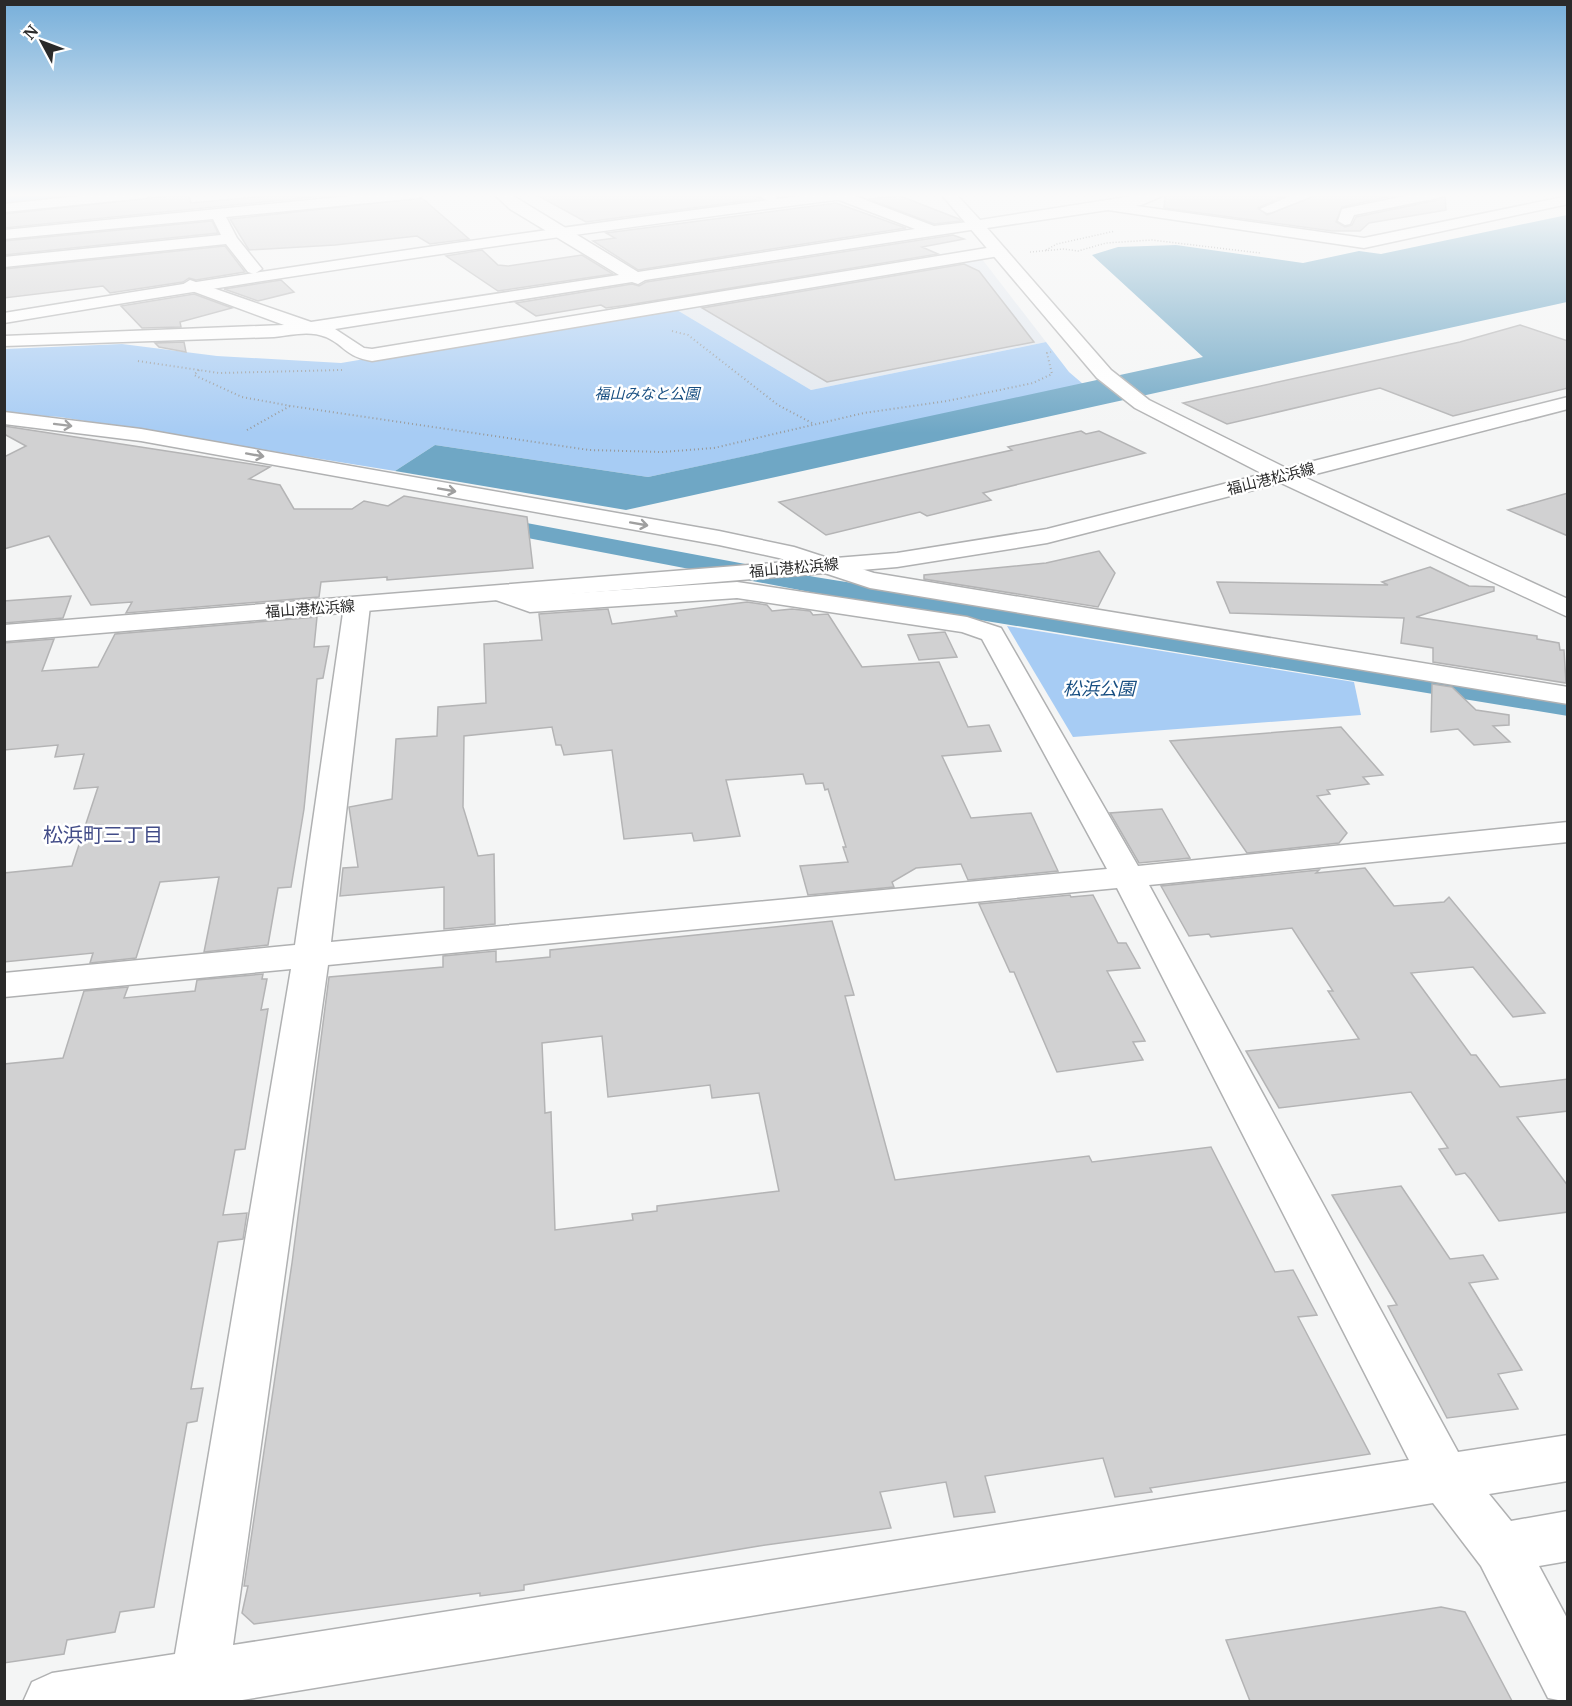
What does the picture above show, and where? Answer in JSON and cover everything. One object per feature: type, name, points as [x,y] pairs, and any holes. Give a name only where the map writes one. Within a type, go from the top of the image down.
[{"type":"street","points":[[4,310],[227,274]]},
{"type":"street","points":[[4,318],[265,274]]},
{"type":"street","points":[[629,274],[638,279]]},
{"type":"street","points":[[4,341],[274,332],[671,274]]},
{"type":"street","points":[[190,285],[334,334],[359,353],[372,355],[863,274]]},
{"type":"street","points":[[1018,274],[1080,349],[1104,374],[1142,404],[1250,460],[1287,475],[1568,609]]},
{"type":"street","name":"福山港松浜線","points":[[4,633],[357,606],[897,560],[1047,536],[1568,403]]},
{"type":"street","points":[[4,418],[141,435],[719,538],[785,552],[870,580],[1568,696]]},
{"type":"street","points":[[502,594],[530,604],[737,590],[967,625],[992,634],[1128,878],[1445,1478],[1500,1548],[1568,1678]]},
{"type":"street","points":[[198,1690],[312,954],[357,606]]},
{"type":"street","points":[[4,985],[1128,878],[1568,832]]},
{"type":"street","points":[[52,1701],[198,1690],[1568,1458]]},
{"type":"street","points":[[1500,1548],[1568,1536]]},
{"type":"path","points":[[199,370],[194,375],[242,396],[291,406],[589,450],[662,452],[714,448],[853,415],[947,401],[1033,383],[1052,374],[1047,353],[1080,349]]},
{"type":"shaded area","points":[[869,274],[993,274],[1046,342],[811,390],[672,307]]},
{"type":"shaded area","points":[[1112,274],[1567,274],[1567,302],[626,510],[395,471],[435,445],[648,477],[1203,357]]},
{"type":"green space","name":"福山みなと公園","points":[[672,307],[811,390],[1046,342],[1069,372],[1083,384],[648,477],[435,445],[395,471],[60,417],[5,413],[5,349],[122,344],[217,356],[341,363]]},
{"type":"green space","name":"松浜公園","points":[[1007,626],[1354,682],[1361,715],[1073,737]]},
{"type":"building","points":[[4,274],[235,274],[196,280],[189,278],[183,282],[110,293],[103,286],[4,298]]},
{"type":"building","points":[[472,274],[613,274],[498,291]]},
{"type":"building","points":[[701,274],[819,274],[628,305],[606,308],[601,305],[536,316],[516,303],[632,284],[639,286],[646,282]]},
{"type":"building","points":[[907,274],[981,274],[1034,342],[827,382],[702,308]]},
{"type":"building","points":[[281,280],[294,292],[258,301],[224,289]]},
{"type":"building","points":[[194,294],[232,308],[180,322],[181,327],[142,328],[121,306]]},
{"type":"building","points":[[1520,325],[1568,341],[1568,388],[1453,416],[1380,388],[1227,424],[1183,403],[1460,342]]},
{"type":"building","points":[[184,342],[186,352],[159,347],[155,343]]},
{"type":"building","points":[[4,426],[270,467],[249,479],[280,485],[294,509],[352,509],[364,501],[388,506],[404,496],[527,517],[533,568],[387,580],[387,577],[321,582],[319,597],[126,613],[132,602],[91,605],[49,536],[4,549],[4,457],[26,446],[4,434]]},
{"type":"building","points":[[1081,431],[1086,434],[1099,431],[1145,453],[983,493],[991,500],[927,516],[920,512],[826,535],[779,502],[1012,450],[1008,447]]},
{"type":"building","points":[[1568,493],[1568,536],[1508,510]]},
{"type":"building","points":[[1099,551],[1115,573],[1098,607],[924,579],[924,575],[1046,563]]},
{"type":"building","points":[[1430,567],[1469,586],[1494,587],[1494,591],[1416,617],[1537,636],[1537,639],[1559,643],[1560,650],[1564,650],[1566,683],[1433,662],[1433,648],[1401,643],[1404,618],[1230,613],[1217,582],[1388,585],[1382,582]]},
{"type":"building","points":[[71,596],[63,618],[4,623],[4,601]]},
{"type":"building","points":[[747,602],[767,605],[772,611],[792,609],[810,611],[813,615],[828,614],[862,667],[939,662],[968,727],[989,725],[1001,751],[942,756],[971,818],[1031,813],[1058,871],[968,880],[961,864],[916,868],[892,882],[894,887],[808,895],[800,866],[848,862],[843,847],[846,847],[828,789],[825,790],[823,783],[806,784],[803,774],[726,780],[740,836],[694,841],[692,833],[624,839],[612,750],[564,755],[561,745],[556,745],[552,727],[464,736],[463,807],[478,856],[494,854],[495,924],[444,929],[444,887],[340,896],[343,868],[358,867],[349,807],[392,799],[396,739],[437,736],[438,707],[486,703],[484,644],[542,640],[539,614],[608,609],[612,624],[677,616],[675,611]]},
{"type":"building","points":[[317,617],[314,647],[329,646],[323,678],[317,679],[304,809],[291,887],[278,888],[268,945],[204,952],[219,877],[160,882],[136,958],[90,963],[93,953],[4,962],[4,873],[72,866],[98,787],[74,789],[84,754],[55,757],[58,745],[4,750],[4,643],[54,639],[42,671],[98,667],[115,634]]},
{"type":"building","points":[[945,632],[957,657],[919,660],[908,635]]},
{"type":"building","points":[[1432,684],[1452,687],[1476,710],[1509,715],[1509,725],[1493,726],[1510,742],[1474,745],[1458,729],[1431,732]]},
{"type":"building","points":[[1341,727],[1383,775],[1363,777],[1369,784],[1327,790],[1330,794],[1317,796],[1347,833],[1339,843],[1247,853],[1170,741]]},
{"type":"building","points":[[1162,809],[1190,858],[1139,863],[1110,813]]},
{"type":"building","points":[[1365,868],[1394,906],[1444,902],[1449,897],[1545,1013],[1513,1017],[1473,967],[1411,973],[1471,1055],[1476,1055],[1500,1087],[1568,1079],[1568,1111],[1517,1117],[1568,1186],[1568,1212],[1499,1221],[1465,1173],[1456,1175],[1439,1149],[1448,1148],[1411,1092],[1279,1108],[1246,1051],[1359,1039],[1328,991],[1333,991],[1292,928],[1211,937],[1209,934],[1189,936],[1161,886],[1319,870],[1316,873]]},
{"type":"building","points":[[1070,895],[1071,897],[1093,895],[1118,943],[1126,943],[1140,968],[1107,971],[1145,1041],[1133,1042],[1143,1060],[1057,1072],[1014,972],[1010,972],[979,904]]},
{"type":"building","points":[[832,921],[854,995],[845,996],[895,1180],[1089,1156],[1092,1162],[1211,1147],[1275,1272],[1293,1270],[1317,1315],[1298,1317],[1370,1454],[1150,1488],[1152,1492],[1115,1497],[1103,1458],[985,1476],[995,1512],[954,1517],[946,1482],[880,1492],[891,1528],[759,1546],[524,1585],[524,1590],[480,1596],[480,1593],[254,1624],[242,1613],[248,1586],[244,1586],[292,1263],[329,977],[443,967],[443,956],[496,951],[496,962],[550,957],[550,950]],"holes":[[[602,1036],[608,1097],[710,1085],[712,1098],[759,1093],[779,1191],[657,1206],[657,1211],[632,1214],[633,1220],[555,1230],[551,1112],[545,1113],[542,1043]]]},
{"type":"building","points":[[263,974],[262,979],[267,979],[261,1010],[268,1009],[245,1149],[235,1150],[223,1215],[247,1213],[243,1239],[218,1242],[191,1389],[203,1388],[197,1421],[187,1423],[154,1607],[120,1612],[115,1632],[67,1640],[64,1654],[4,1663],[4,1064],[63,1058],[84,991],[128,987],[124,998],[195,991],[197,980]]},
{"type":"building","points":[[1401,1186],[1450,1259],[1483,1255],[1498,1279],[1469,1283],[1522,1370],[1498,1374],[1518,1409],[1447,1418],[1388,1306],[1397,1305],[1332,1195]]},
{"type":"building","points":[[1441,1607],[1465,1612],[1512,1701],[1250,1701],[1226,1640]]},
{"type":"waterway","points":[[516,529],[815,585],[1568,707]]},
{"type":"district","name":"松浜町三丁目","points":[[103,835]]}]
